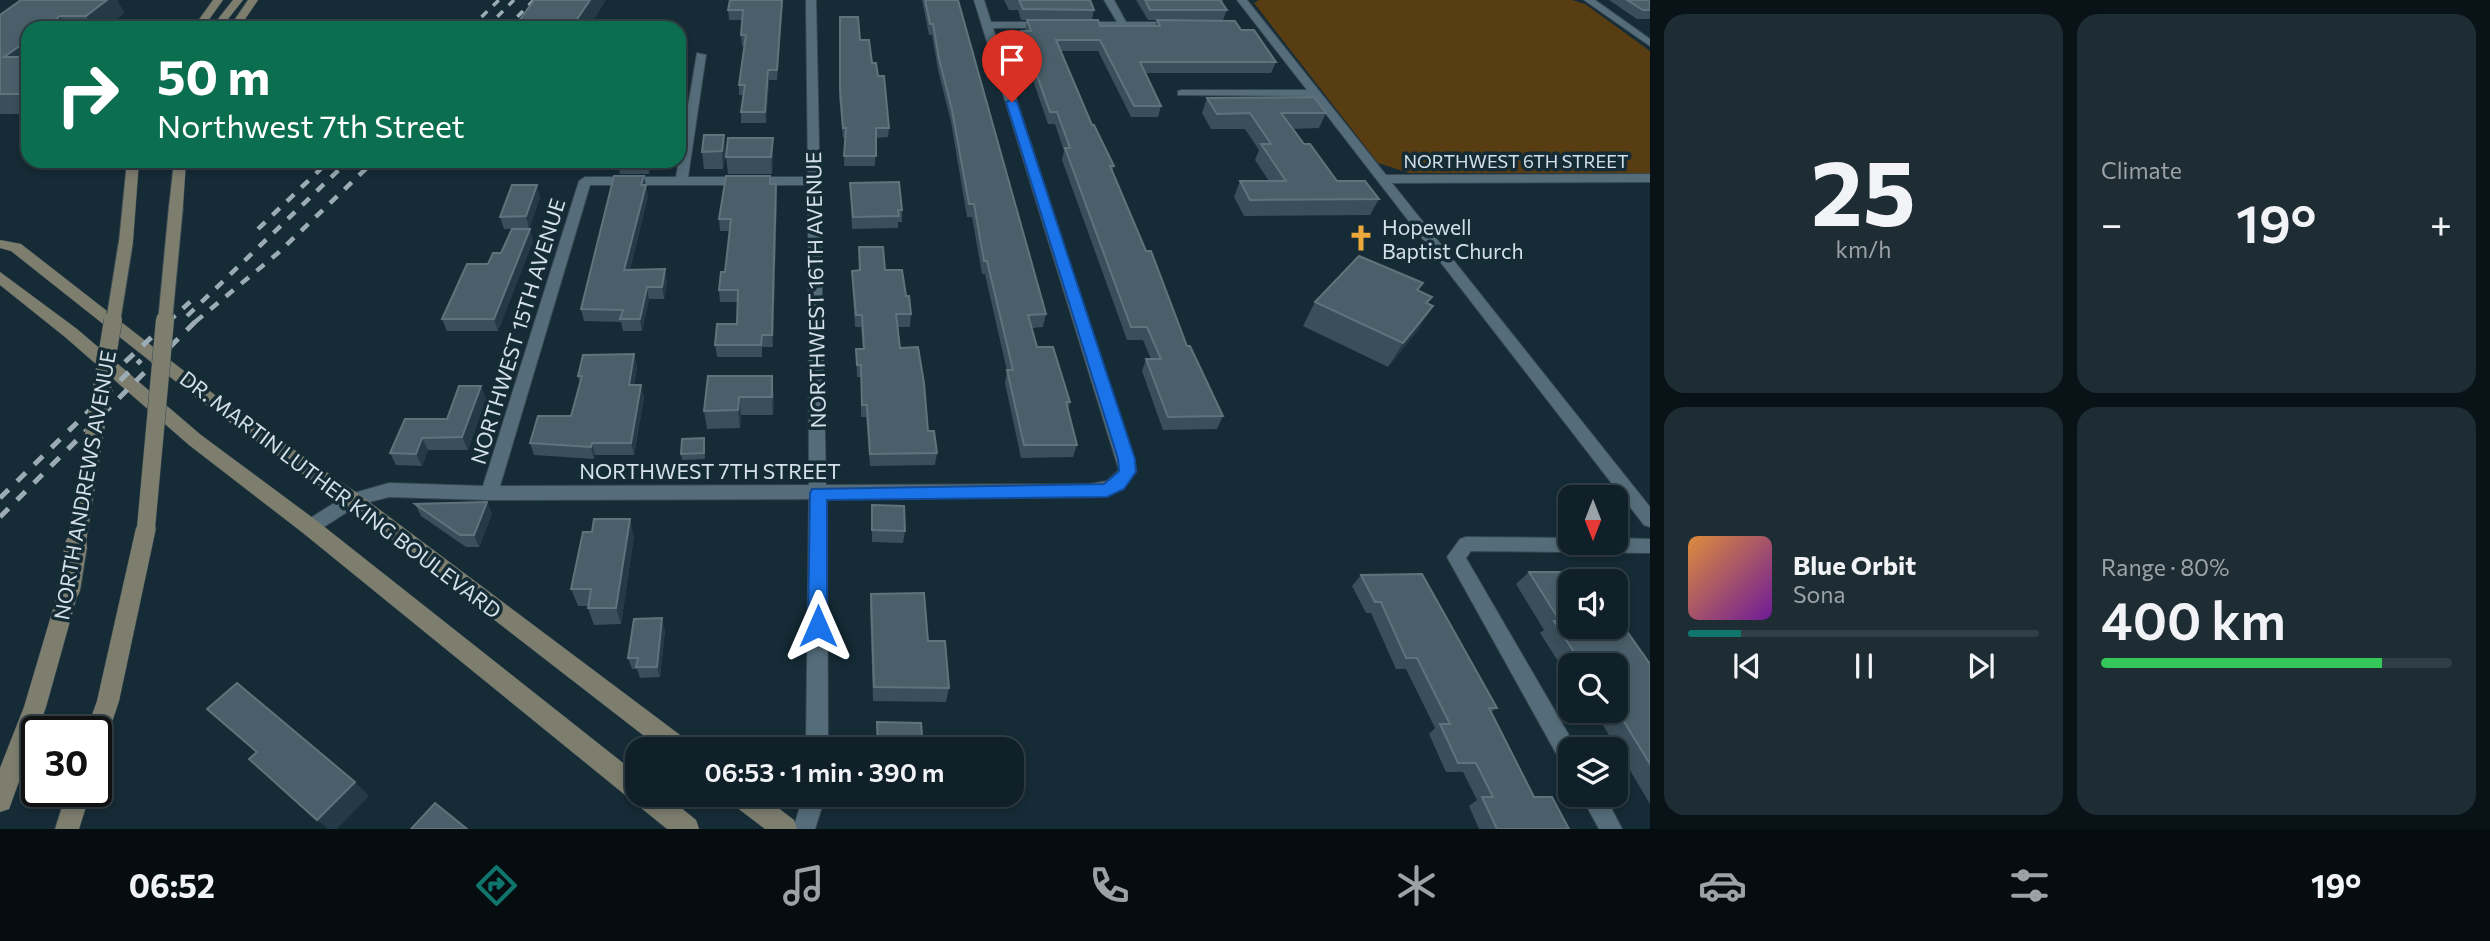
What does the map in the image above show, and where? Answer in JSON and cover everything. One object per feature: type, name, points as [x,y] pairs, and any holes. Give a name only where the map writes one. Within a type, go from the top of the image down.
[{"type":"main road","points":[[203,21],[218,0]]},
{"type":"main road","points":[[222,21],[238,0]]},
{"type":"main road","points":[[239,21],[253,0]]},
{"type":"main road","name":"NORTH ANDREWS AVENUE","points":[[0,800],[35,707],[69,589],[127,242],[132,168]]},
{"type":"main road","points":[[103,716],[146,528],[179,168]]},
{"type":"main road","name":"DR. MARTIN LUTHER KING BOULEVARD","points":[[0,244],[16,247],[214,403],[353,500],[664,737]]},
{"type":"main road","name":"DR. MARTIN LUTHER KING BOULEVARD","points":[[0,277],[71,333],[195,440],[310,527],[625,779]]},
{"type":"main road","points":[[67,829],[74,807]]},
{"type":"main road","points":[[660,807],[687,829]]},
{"type":"main road","points":[[757,807],[785,829]]},
{"type":"street","name":"NORTHWEST 16TH AVENUE","points":[[811,0],[818,493],[817,737]]},
{"type":"street","points":[[979,0],[987,25],[1054,25]]},
{"type":"street","points":[[1109,0],[1123,25]]},
{"type":"street","points":[[1242,0],[1255,26],[1314,93],[1383,179],[1650,520]]},
{"type":"street","points":[[1589,0],[1650,43]]},
{"type":"street","name":"NORTHWEST 7TH STREET","points":[[310,527],[353,500],[389,490],[489,493],[1107,491],[1118,484],[1128,472],[1126,459],[987,25]]},
{"type":"street","points":[[1068,25],[1186,25]]},
{"type":"street","points":[[686,150],[701,55]]},
{"type":"street","points":[[1182,93],[1314,93]]},
{"type":"street","points":[[683,168],[681,181],[814,181]]},
{"type":"street","name":"NORTHWEST 6TH STREET","points":[[1383,179],[1650,178]]},
{"type":"street","name":"NORTHWEST 15TH AVENUE","points":[[489,493],[585,181],[681,181]]},
{"type":"street","points":[[1558,737],[1455,557],[1466,544],[1650,546]]},
{"type":"street","points":[[804,829],[811,807]]},
{"type":"street","points":[[1598,807],[1611,829]]},
{"type":"shaded area","points":[[1259,0],[1572,0],[1585,4],[1650,51],[1650,173],[1409,173],[1378,163],[1254,3]]},
{"type":"building","points":[[21,0],[107,0],[86,16],[60,16],[53,21],[21,21],[21,45],[4,57],[21,57],[21,94],[0,94],[0,15]]},
{"type":"building","points":[[534,0],[590,0],[576,21],[519,21]]},
{"type":"building","points":[[730,0],[782,0],[777,70],[768,70],[765,112],[741,112],[745,85],[739,85],[746,35],[741,35],[743,10],[728,10]]},
{"type":"building","points":[[925,0],[958,0],[1046,314],[1028,315],[1037,347],[1053,347],[1070,402],[1066,402],[1077,445],[1024,445],[1007,370],[1013,370],[987,261],[984,261],[974,204],[969,204],[952,110]]},
{"type":"building","points":[[1019,0],[1090,0],[1094,10],[1023,9]]},
{"type":"building","points":[[1145,0],[1220,0],[1227,10],[1150,10]]},
{"type":"building","points":[[1627,0],[1650,0],[1650,10],[1643,10]]},
{"type":"building","points":[[840,17],[858,17],[860,40],[869,40],[872,63],[876,63],[878,76],[884,76],[889,128],[876,128],[876,156],[844,156],[846,128],[843,128],[840,88]]},
{"type":"building","points":[[1027,20],[1098,20],[1100,26],[1160,26],[1157,20],[1235,21],[1241,30],[1254,30],[1276,62],[1140,62],[1161,106],[1134,106],[1100,40],[1056,40],[1092,125],[1114,166],[1110,166],[1146,251],[1151,251],[1187,346],[1190,346],[1223,416],[1168,417],[1146,359],[1161,359],[1147,327],[1131,327],[1065,148],[1070,148],[1057,112],[1050,112],[1021,31],[1031,31]]},
{"type":"building","points":[[1314,97],[1326,113],[1281,113],[1304,144],[1310,144],[1337,181],[1365,181],[1379,199],[1250,200],[1240,181],[1286,181],[1261,144],[1271,144],[1250,113],[1217,114],[1207,98]]},
{"type":"building","points":[[704,135],[724,135],[722,151],[702,152]]},
{"type":"building","points":[[728,138],[773,138],[771,157],[726,157]]},
{"type":"building","points":[[614,176],[644,176],[641,185],[646,185],[624,270],[665,269],[662,287],[647,287],[640,319],[620,319],[623,310],[581,309]]},
{"type":"building","points":[[726,176],[770,176],[770,184],[776,184],[772,335],[762,335],[761,345],[715,345],[717,324],[737,324],[738,290],[719,290],[721,272],[725,272],[731,219],[719,219]]},
{"type":"building","points":[[899,182],[902,210],[898,210],[899,216],[853,217],[850,183]]},
{"type":"building","points":[[512,185],[537,185],[526,216],[500,217]]},
{"type":"building","points":[[512,229],[530,229],[494,319],[442,319],[467,264],[488,264],[493,253],[501,253]]},
{"type":"building","points":[[859,247],[883,247],[885,270],[902,270],[911,314],[896,314],[900,348],[918,347],[928,431],[934,431],[937,453],[870,454],[867,405],[862,405],[861,365],[857,365],[856,349],[864,349],[862,315],[856,315],[852,271],[860,270]]},
{"type":"building","points":[[1359,256],[1423,283],[1417,290],[1432,297],[1426,303],[1433,306],[1403,343],[1315,302]]},
{"type":"building","points":[[634,354],[629,385],[641,385],[631,443],[592,443],[591,447],[530,443],[538,416],[571,416],[582,376],[578,376],[583,355]]},
{"type":"building","points":[[708,376],[772,376],[772,397],[739,397],[738,410],[704,411]]},
{"type":"building","points":[[459,386],[481,386],[462,437],[422,438],[416,454],[390,453],[405,419],[447,419]]},
{"type":"building","points":[[704,438],[704,453],[681,454],[682,439]]},
{"type":"building","points":[[487,502],[474,535],[460,535],[415,504]]},
{"type":"building","points":[[872,505],[904,506],[905,531],[872,530]]},
{"type":"building","points":[[594,519],[630,519],[616,608],[588,608],[591,589],[571,589],[583,532],[592,532]]},
{"type":"building","points":[[1529,572],[1558,572],[1558,618]]},
{"type":"building","points":[[1422,574],[1497,708],[1489,708],[1534,797],[1552,797],[1569,829],[1497,829],[1482,797],[1493,797],[1476,763],[1458,763],[1440,724],[1450,724],[1417,658],[1406,658],[1381,602],[1375,602],[1361,575]]},
{"type":"building","points":[[924,593],[928,641],[945,641],[949,688],[874,687],[871,594]]},
{"type":"building","points":[[662,618],[657,667],[636,667],[638,658],[628,658],[634,619]]},
{"type":"building","points":[[1628,633],[1650,664],[1650,764],[1625,723],[1628,723],[1628,653],[1574,653],[1566,639],[1628,639]]},
{"type":"building","points":[[237,683],[355,782],[317,820],[249,759],[257,752],[207,709]]},
{"type":"building","points":[[877,722],[921,723],[922,737],[878,737]]},
{"type":"building","points":[[435,803],[467,829],[411,829]]},
{"type":"railway","points":[[477,21],[499,0]]},
{"type":"railway","points":[[493,21],[514,0]]},
{"type":"railway","points":[[513,21],[534,0]]},
{"type":"railway","points":[[258,229],[322,168]]},
{"type":"railway","points":[[187,316],[341,168]]},
{"type":"railway","points":[[195,322],[278,253],[367,168]]},
{"type":"railway","points":[[168,322],[192,300]]},
{"type":"railway","points":[[125,362],[170,320]]},
{"type":"railway","points":[[0,517],[195,322]]},
{"type":"railway","points":[[0,498],[141,360]]},
{"type":"place","name":"Hopewell Baptist Church","points":[[1361,238]]},
{"type":"route","points":[[818,626],[818,493],[1107,491],[1118,484],[1128,472],[1012,102]]}]
